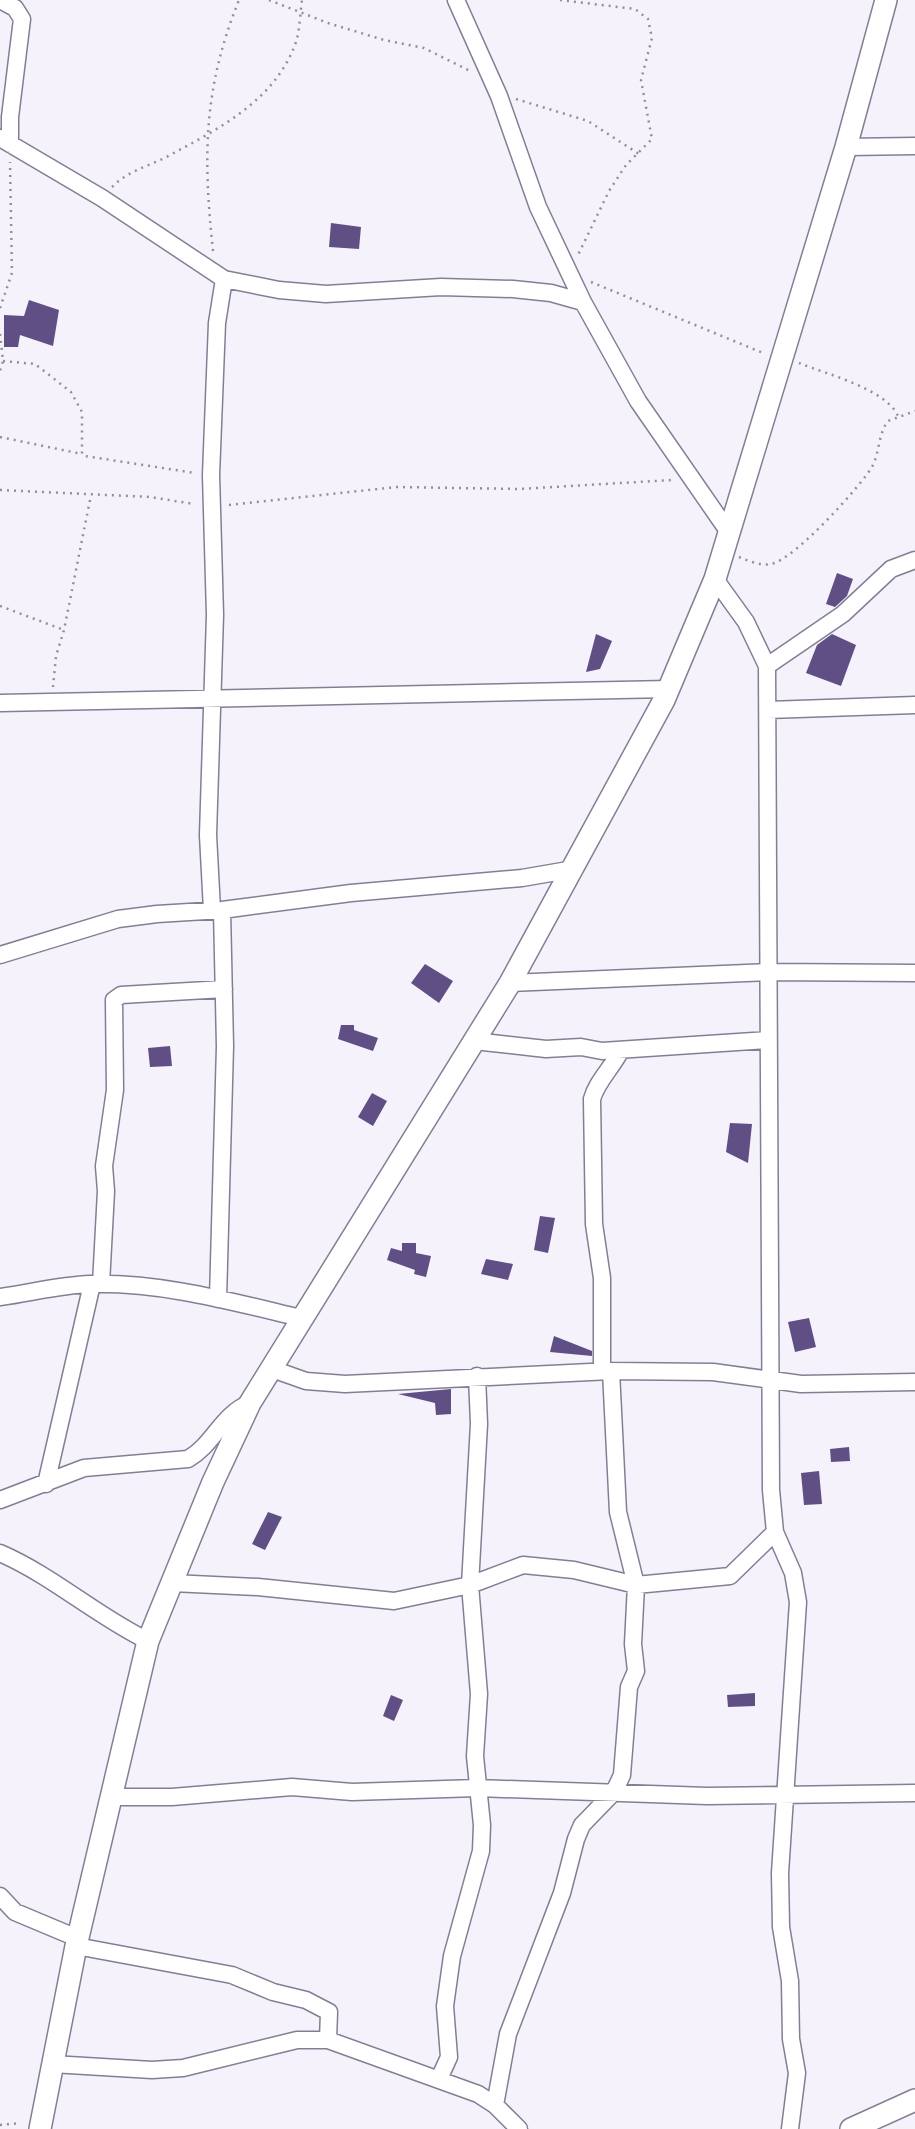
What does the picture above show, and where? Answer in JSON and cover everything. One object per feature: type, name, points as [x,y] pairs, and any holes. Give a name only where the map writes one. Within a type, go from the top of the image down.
[{"type":"main road","points":[[40,2129],[77,1942],[148,1641],[250,1403],[510,983],[669,689],[715,579],[846,148],[887,0]]},
{"type":"main road","points":[[851,2129],[915,2100]]},
{"type":"street","points":[[1,0],[15,8],[22,19],[5,141],[102,198],[220,274],[279,290],[326,294],[441,287],[513,289],[551,293],[583,302]]},
{"type":"street","points":[[456,0],[495,89],[538,207],[569,279],[638,401],[689,479],[725,541]]},
{"type":"street","points":[[846,148],[915,146]]},
{"type":"street","points":[[218,1299],[224,989],[208,774],[213,700],[214,507],[211,475],[220,274]]},
{"type":"street","points":[[767,666],[843,614],[891,569],[915,560]]},
{"type":"street","points":[[715,579],[746,622],[767,666],[771,1490],[775,1532],[793,1573],[798,1602],[780,1873],[781,1927],[790,1981],[790,2039],[797,2073],[790,2129]]},
{"type":"street","points":[[0,703],[669,689]]},
{"type":"street","points":[[768,710],[915,705]]},
{"type":"street","points":[[0,955],[118,919],[351,893],[522,878],[574,869]]},
{"type":"street","points":[[510,983],[768,972],[915,973]]},
{"type":"street","points":[[46,1484],[97,1284],[106,1191],[104,1166],[115,1090],[114,1000],[121,995],[224,989]]},
{"type":"street","points":[[474,1041],[546,1049],[572,1047],[621,1051],[768,1040]]},
{"type":"street","points":[[495,2105],[508,2034],[562,1893],[576,1839],[582,1825],[614,1792],[622,1775],[629,1687],[636,1671],[633,1644],[636,1585],[618,1512],[606,1371],[602,1278],[594,1224],[592,1099],[596,1086],[611,1070],[621,1051]]},
{"type":"street","points":[[0,1297],[97,1284],[218,1299],[301,1318]]},
{"type":"street","points":[[272,1369],[306,1381],[345,1384],[606,1371],[713,1372],[801,1384],[915,1382]]},
{"type":"street","points":[[439,2079],[449,2057],[445,2006],[452,1955],[481,1852],[482,1825],[475,1756],[478,1682],[470,1585],[480,1424],[477,1376]]},
{"type":"street","points":[[0,1500],[84,1468],[188,1459],[199,1453],[235,1409],[250,1403]]},
{"type":"street","points":[[172,1583],[258,1587],[377,1601],[412,1598],[470,1585],[523,1565],[574,1570],[636,1585],[730,1576],[775,1532]]},
{"type":"street","points":[[0,1553],[40,1572],[110,1622],[148,1641]]},
{"type":"street","points":[[112,1797],[172,1797],[292,1787],[352,1792],[477,1788],[707,1796],[915,1793]]},
{"type":"street","points":[[0,1896],[15,1912],[77,1942],[232,1975],[273,1992],[306,2000],[329,2012],[328,2040]]},
{"type":"street","points":[[52,2064],[152,2070],[173,2068],[297,2040],[328,2040],[439,2079],[495,2105],[519,2129]]},
{"type":"path","points":[[220,274],[205,180],[206,133],[212,91],[229,24],[239,0]]},
{"type":"path","points":[[269,0],[384,40],[424,48],[495,89],[588,121],[639,154]]},
{"type":"path","points":[[102,198],[124,176],[173,154],[229,122],[260,99],[291,53],[302,0]]},
{"type":"path","points":[[560,0],[635,9],[651,23],[652,38],[641,80],[652,139],[626,165],[609,191],[569,279],[600,285],[749,349],[824,371],[889,402],[898,416]]},
{"type":"path","points":[[0,308],[12,273],[5,141]]},
{"type":"path","points":[[0,334],[3,360],[0,371]]},
{"type":"path","points":[[3,360],[35,364],[71,392],[82,412],[82,454]]},
{"type":"path","points":[[725,541],[760,565],[773,564],[784,557],[839,508],[872,466],[883,426],[898,416],[915,411]]},
{"type":"path","points":[[0,437],[105,461],[211,475]]},
{"type":"path","points":[[0,490],[150,497],[214,507],[397,487],[519,489],[689,479]]},
{"type":"path","points":[[52,700],[56,656],[64,630],[91,495]]},
{"type":"path","points":[[0,606],[64,630]]},
{"type":"building","points":[[331,223],[361,227],[359,249],[329,247]]},
{"type":"building","points":[[29,300],[59,310],[53,346],[20,335],[18,347],[4,347],[4,315],[24,316]]},
{"type":"building","points":[[837,573],[853,579],[847,596],[835,607],[826,604]]},
{"type":"building","points":[[596,634],[612,641],[600,669],[586,672]]},
{"type":"building","points":[[832,634],[856,645],[841,686],[806,673],[817,645]]},
{"type":"building","points":[[425,964],[453,981],[439,1003],[411,983]]},
{"type":"building","points":[[341,1025],[354,1025],[354,1030],[378,1038],[373,1051],[338,1039]]},
{"type":"building","points":[[170,1046],[172,1066],[150,1067],[148,1048]]},
{"type":"building","points":[[372,1093],[387,1101],[373,1126],[358,1117]]},
{"type":"building","points":[[730,1123],[752,1124],[748,1163],[726,1152]]},
{"type":"building","points":[[540,1216],[555,1218],[548,1253],[534,1250]]},
{"type":"building","points":[[402,1243],[416,1243],[416,1253],[431,1256],[426,1277],[387,1260],[391,1248],[402,1251]]},
{"type":"building","points":[[486,1259],[513,1264],[508,1280],[481,1274]]},
{"type":"building","points":[[809,1318],[816,1347],[795,1352],[788,1322]]},
{"type":"building","points":[[554,1336],[592,1351],[592,1356],[550,1352]]},
{"type":"building","points":[[451,1389],[451,1414],[436,1415],[435,1403],[398,1394]]},
{"type":"building","points":[[849,1447],[850,1461],[831,1462],[830,1449]]},
{"type":"building","points":[[819,1471],[822,1504],[804,1505],[801,1473]]},
{"type":"building","points":[[268,1512],[282,1517],[265,1550],[252,1544]]},
{"type":"building","points":[[755,1693],[755,1706],[728,1707],[727,1695]]},
{"type":"building","points":[[391,1695],[403,1700],[394,1721],[383,1716]]}]
